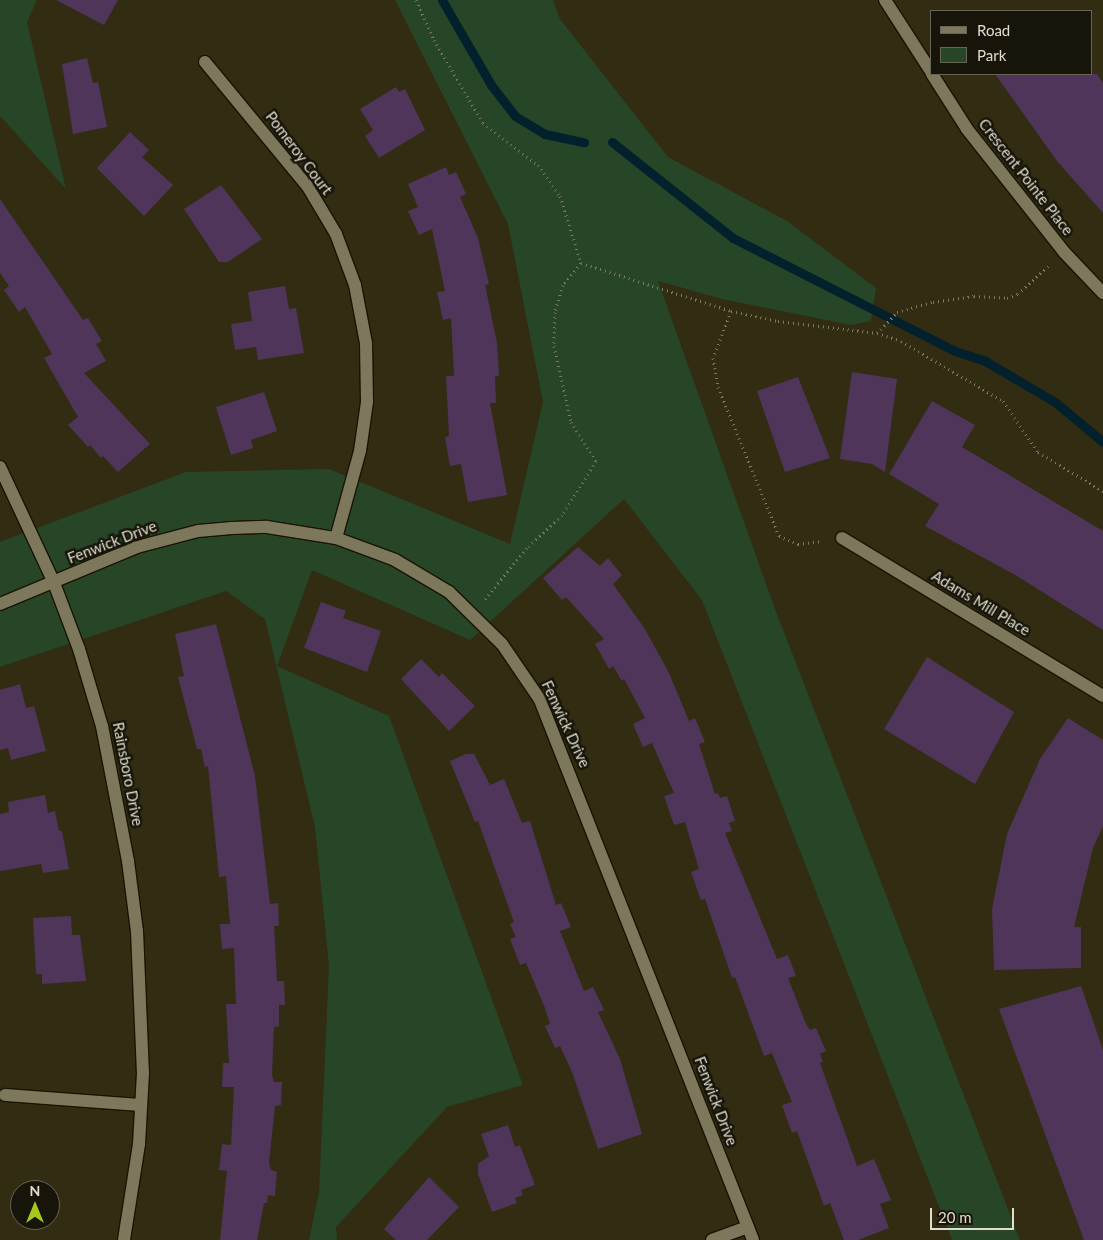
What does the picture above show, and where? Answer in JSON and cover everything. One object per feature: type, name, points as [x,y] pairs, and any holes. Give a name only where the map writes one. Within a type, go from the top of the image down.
[{"type":"street","name":"Crescent Pointe Place","points":[[885,0],[930,71]]},
{"type":"street","name":"Pomeroy Court","points":[[205,62],[308,187],[336,234],[355,284],[366,343],[367,402],[360,451],[336,538]]},
{"type":"street","name":"Crescent Pointe Place","points":[[933,75],[967,129],[1064,252],[1103,293]]},
{"type":"street","name":"Rainsboro Drive","points":[[0,467],[54,583],[80,649],[102,726],[128,861],[142,1002],[141,1105],[133,1194],[124,1240]]},
{"type":"street","name":"Fenwick Drive","points":[[0,604],[138,547],[198,531],[267,527],[336,538],[373,550],[422,574],[473,614],[523,671],[556,735],[753,1240]]},
{"type":"street","name":"Adams Mill Place","points":[[842,538],[1103,696]]},
{"type":"street","points":[[5,1095],[141,1105]]},
{"type":"street","points":[[712,1240],[748,1227]]},
{"type":"path","points":[[416,0],[434,40],[483,123],[538,164],[560,196],[581,263]]},
{"type":"path","points":[[877,333],[897,312],[956,298],[1007,298],[1018,294],[1064,252]]},
{"type":"path","points":[[581,263],[731,312],[778,321],[877,333],[919,351],[1003,401],[1038,452],[1103,491]]},
{"type":"path","points":[[473,614],[527,548],[562,515],[596,461],[571,422],[554,346],[555,312],[563,284],[581,263]]},
{"type":"path","points":[[731,312],[713,358],[718,387],[779,536],[798,544],[842,538]]},
{"type":"green space","points":[[0,0],[37,0],[27,22],[66,189],[0,116]]},
{"type":"green space","points":[[395,0],[553,0],[560,19],[668,157],[787,221],[876,288],[871,321],[851,325],[722,299],[658,281],[775,609],[1020,1240],[952,1240],[702,600],[624,499],[470,640],[312,570],[277,666],[389,716],[523,1085],[447,1107],[336,1227],[337,1240],[309,1240],[319,1192],[329,966],[315,827],[265,619],[226,591],[0,667],[0,542],[186,472],[329,469],[510,544],[543,402],[508,224]]},
{"type":"building","points":[[56,0],[118,0],[104,25]]},
{"type":"building","points":[[87,58],[93,83],[98,82],[107,127],[73,134],[62,64]]},
{"type":"building","points":[[1097,74],[1103,83],[1103,213],[1057,161],[996,75]]},
{"type":"building","points":[[396,87],[399,92],[405,89],[425,130],[379,158],[365,136],[373,130],[360,109]]},
{"type":"building","points":[[130,132],[149,150],[142,157],[173,185],[144,216],[97,168]]},
{"type":"building","points":[[446,167],[449,175],[456,172],[466,194],[460,197],[478,238],[489,284],[485,285],[497,343],[499,376],[495,376],[496,403],[490,403],[507,495],[468,502],[461,464],[450,466],[445,437],[449,436],[446,376],[454,376],[451,318],[443,320],[437,292],[445,291],[432,229],[419,235],[408,211],[418,207],[408,184]]},
{"type":"building","points":[[221,185],[262,239],[228,262],[219,262],[184,209]]},
{"type":"building","points":[[0,199],[83,320],[88,318],[102,341],[96,344],[106,361],[84,373],[150,444],[118,472],[103,456],[101,458],[90,445],[88,447],[68,425],[78,417],[44,358],[52,354],[25,307],[19,312],[4,290],[9,286],[0,273]]},
{"type":"building","points":[[285,286],[289,309],[296,308],[304,353],[258,360],[256,347],[235,350],[231,324],[252,321],[248,292]]},
{"type":"building","points":[[852,372],[897,379],[885,472],[872,464],[840,459]]},
{"type":"building","points":[[798,377],[830,458],[785,472],[757,391]]},
{"type":"building","points":[[264,392],[277,431],[251,440],[253,448],[231,455],[216,407]]},
{"type":"building","points":[[932,401],[975,425],[962,447],[1103,531],[1103,630],[1017,576],[925,526],[939,504],[889,474]]},
{"type":"building","points":[[578,547],[600,566],[608,558],[622,575],[613,584],[645,629],[669,673],[689,721],[695,718],[705,742],[699,744],[715,794],[718,793],[720,798],[727,796],[735,821],[729,823],[732,831],[725,833],[777,959],[788,955],[796,976],[788,978],[806,1024],[810,1030],[816,1028],[826,1051],[820,1054],[823,1062],[820,1063],[857,1166],[874,1159],[891,1200],[880,1204],[889,1228],[858,1240],[844,1240],[830,1203],[824,1206],[797,1131],[792,1133],[782,1105],[792,1102],[772,1053],[764,1056],[735,977],[732,978],[705,899],[701,900],[691,872],[699,869],[685,822],[674,825],[664,796],[674,793],[652,743],[643,747],[633,724],[645,718],[624,679],[622,681],[613,666],[609,669],[595,644],[604,639],[566,597],[562,600],[543,578]]},
{"type":"building","points":[[321,602],[346,611],[343,618],[381,631],[367,672],[304,648]]},
{"type":"building","points":[[216,624],[255,776],[270,904],[278,903],[279,926],[274,926],[277,981],[284,981],[285,1005],[279,1005],[279,1026],[274,1027],[272,1075],[274,1082],[282,1082],[281,1105],[275,1106],[269,1163],[271,1170],[277,1172],[275,1196],[268,1195],[267,1203],[264,1203],[257,1240],[220,1240],[227,1171],[219,1170],[222,1144],[231,1145],[234,1087],[222,1087],[223,1063],[229,1063],[226,1004],[236,1004],[234,948],[222,949],[220,924],[230,924],[226,876],[219,877],[208,766],[205,767],[201,749],[197,749],[178,677],[184,676],[175,634]]},
{"type":"building","points":[[927,657],[1014,712],[975,784],[884,729]]},
{"type":"building","points":[[421,659],[439,677],[442,673],[475,706],[449,731],[401,679]]},
{"type":"building","points":[[20,684],[26,708],[34,706],[46,751],[11,760],[8,748],[0,750],[0,690]]},
{"type":"building","points":[[1068,718],[1103,740],[1103,826],[1093,848],[1074,927],[1081,927],[1081,968],[994,970],[992,909],[1007,834],[1040,759]]},
{"type":"building","points":[[466,754],[474,754],[490,785],[504,779],[522,823],[530,821],[556,905],[561,903],[571,927],[560,931],[584,991],[593,987],[604,1010],[598,1012],[620,1059],[642,1134],[598,1149],[572,1072],[560,1046],[555,1048],[545,1026],[550,1024],[545,1008],[526,963],[520,965],[510,939],[516,937],[510,924],[514,922],[478,821],[475,822],[450,761]]},
{"type":"building","points":[[45,795],[48,813],[55,811],[59,831],[62,831],[69,869],[43,873],[41,864],[0,871],[0,814],[9,812],[8,802]]},
{"type":"building","points":[[71,916],[72,935],[80,935],[86,981],[42,984],[42,974],[36,974],[33,918]]},
{"type":"building","points":[[1081,986],[1103,1050],[1103,1240],[1084,1240],[999,1009]]},
{"type":"building","points":[[508,1125],[515,1147],[520,1145],[535,1185],[521,1190],[523,1195],[515,1198],[517,1203],[492,1212],[478,1174],[478,1164],[489,1156],[481,1134]]},
{"type":"building","points":[[429,1177],[459,1207],[427,1240],[396,1240],[384,1229]]},
{"type":"waterway","points":[[442,0],[491,85],[515,116],[545,134],[584,142]]},
{"type":"waterway","points":[[612,142],[733,238],[955,351],[985,361],[1055,402],[1103,442]]}]
